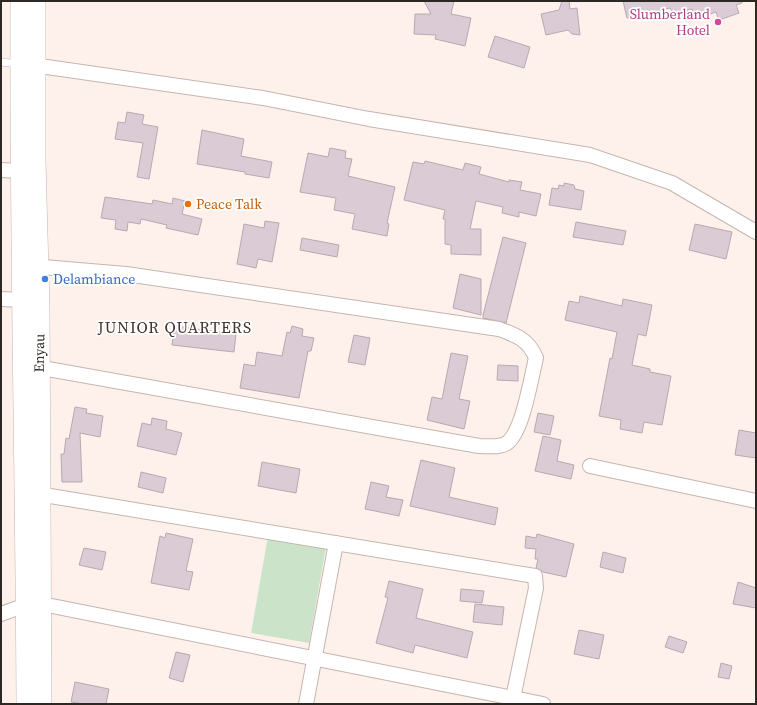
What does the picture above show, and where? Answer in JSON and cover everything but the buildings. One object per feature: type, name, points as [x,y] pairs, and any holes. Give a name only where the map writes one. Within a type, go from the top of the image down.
[{"type":"street","name":"Enyau","points":[[20,1],[28,64],[36,160],[30,266],[31,366],[34,605],[42,704]]},
{"type":"street","name":"Enyau","points":[[31,366],[23,300],[30,266],[20,171],[28,64],[36,1]]},
{"type":"street","points":[[28,64],[263,98],[369,119],[590,155],[672,183],[756,232]]},
{"type":"street","points":[[1,170],[20,171]]},
{"type":"street","points":[[30,266],[126,274],[499,329],[520,336],[532,349],[536,358],[518,430],[507,443],[495,446],[480,446],[380,429],[31,366]]},
{"type":"street","points":[[1,299],[23,300]]},
{"type":"street","points":[[590,466],[756,501]]},
{"type":"street","points":[[33,493],[535,576],[536,588],[513,698]]},
{"type":"street","points":[[306,704],[336,543]]},
{"type":"street","name":"Enyau","points":[[26,704],[34,605]]},
{"type":"street","points":[[1,614],[34,605],[543,704]]},
{"type":"lane","points":[[1,62],[28,64]]},
{"type":"green space","points":[[268,536],[326,547],[309,643],[251,633]]},
{"type":"place","name":"Slumberland Hotel","points":[[718,22]]},
{"type":"place","name":"Peace Talk","points":[[188,204]]},
{"type":"place","name":"Delambiance","points":[[45,279]]},
{"type":"district","name":"JUNIOR QUARTERS","points":[[175,327]]}]
